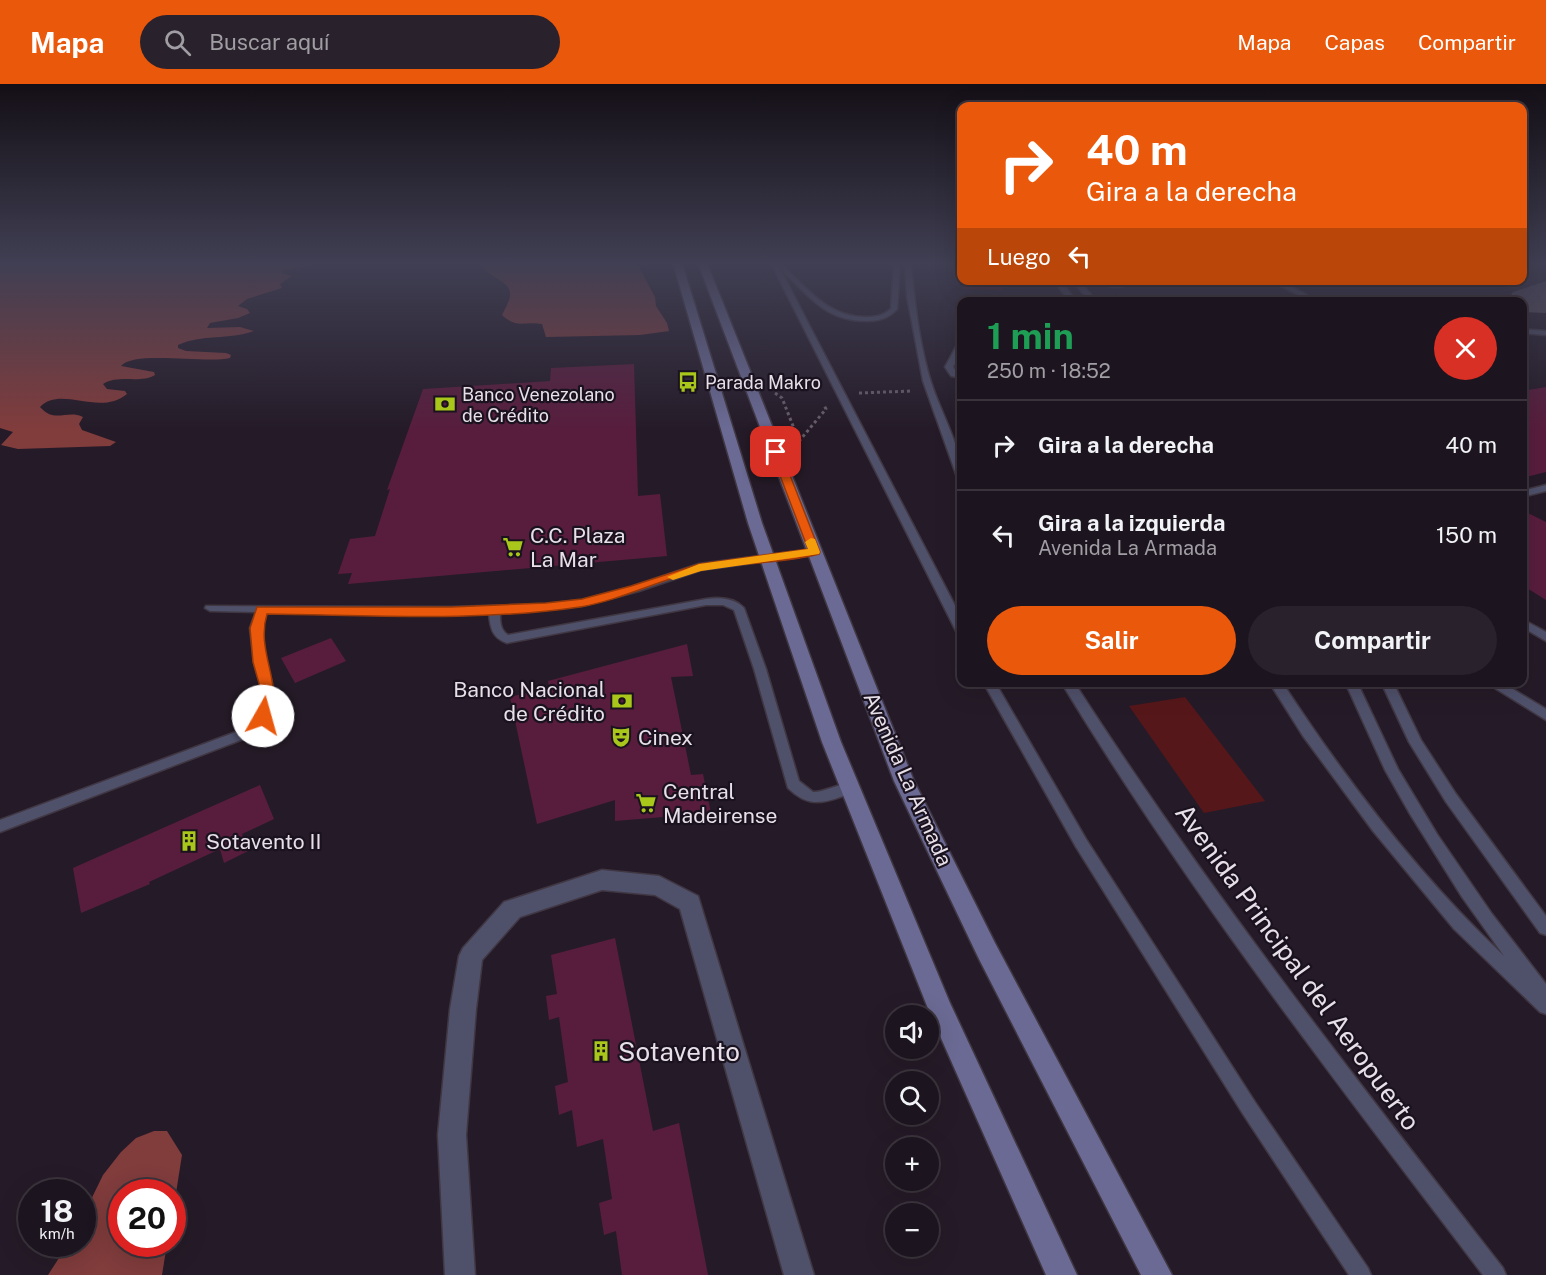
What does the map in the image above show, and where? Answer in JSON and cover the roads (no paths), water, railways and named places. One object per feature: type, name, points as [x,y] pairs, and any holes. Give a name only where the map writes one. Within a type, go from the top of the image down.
[{"type":"main road","points":[[695,319],[766,558],[850,788],[913,945],[1062,1275]]},
{"type":"main road","name":"Avenida La Armada","points":[[724,319],[904,782],[987,951],[1158,1275]]},
{"type":"street","points":[[460,1275],[452,1136],[463,1010],[471,956],[512,909],[602,880],[659,886],[690,903],[799,1275]]},
{"type":"street","points":[[1033,1214],[1051,1275]]},
{"type":"lane","points":[[803,319],[957,621]]},
{"type":"lane","points":[[850,319],[872,319]]},
{"type":"lane","points":[[915,319],[927,381],[957,463]]},
{"type":"lane","points":[[1527,331],[1546,333]]},
{"type":"lane","points":[[957,352],[949,367],[957,375]]},
{"type":"lane","points":[[1527,493],[1546,488]]},
{"type":"lane","points":[[210,608],[451,611],[582,603],[636,589],[699,567],[815,552]]},
{"type":"lane","points":[[494,609],[497,633],[501,638],[507,639],[717,600],[732,603],[739,608],[746,628],[793,784],[802,795],[814,799],[850,788]]},
{"type":"lane","points":[[0,826],[241,735],[263,716],[269,694],[260,662],[256,628],[262,610]]},
{"type":"lane","points":[[1527,625],[1546,637]]},
{"type":"lane","points":[[992,687],[1081,843],[1249,1108],[1361,1275]]},
{"type":"lane","name":"Avenida Principal del Aeropuerto","points":[[1070,687],[1168,834],[1296,1016],[1496,1275]]},
{"type":"lane","points":[[1278,687],[1308,734],[1378,827],[1459,924],[1546,1006]]},
{"type":"lane","points":[[1353,687],[1396,779],[1434,843],[1488,921],[1546,997]]},
{"type":"lane","points":[[1390,687],[1415,742],[1451,798],[1546,928]]},
{"type":"lane","points":[[1499,687],[1546,715]]},
{"type":"place","name":"Parada Makro","points":[[688,382]]},
{"type":"place","name":"Banco Venezolano de Crédito","points":[[445,404]]},
{"type":"place","name":"C.C. Plaza La Mar","points":[[513,547]]},
{"type":"place","name":"Banco Nacional de Crédito","points":[[622,701]]},
{"type":"place","name":"Cinex","points":[[621,737]]},
{"type":"place","name":"Central Madeirense","points":[[646,803]]},
{"type":"place","name":"Sotavento II","points":[[189,841]]},
{"type":"place","name":"Sotavento","points":[[601,1051]]}]
